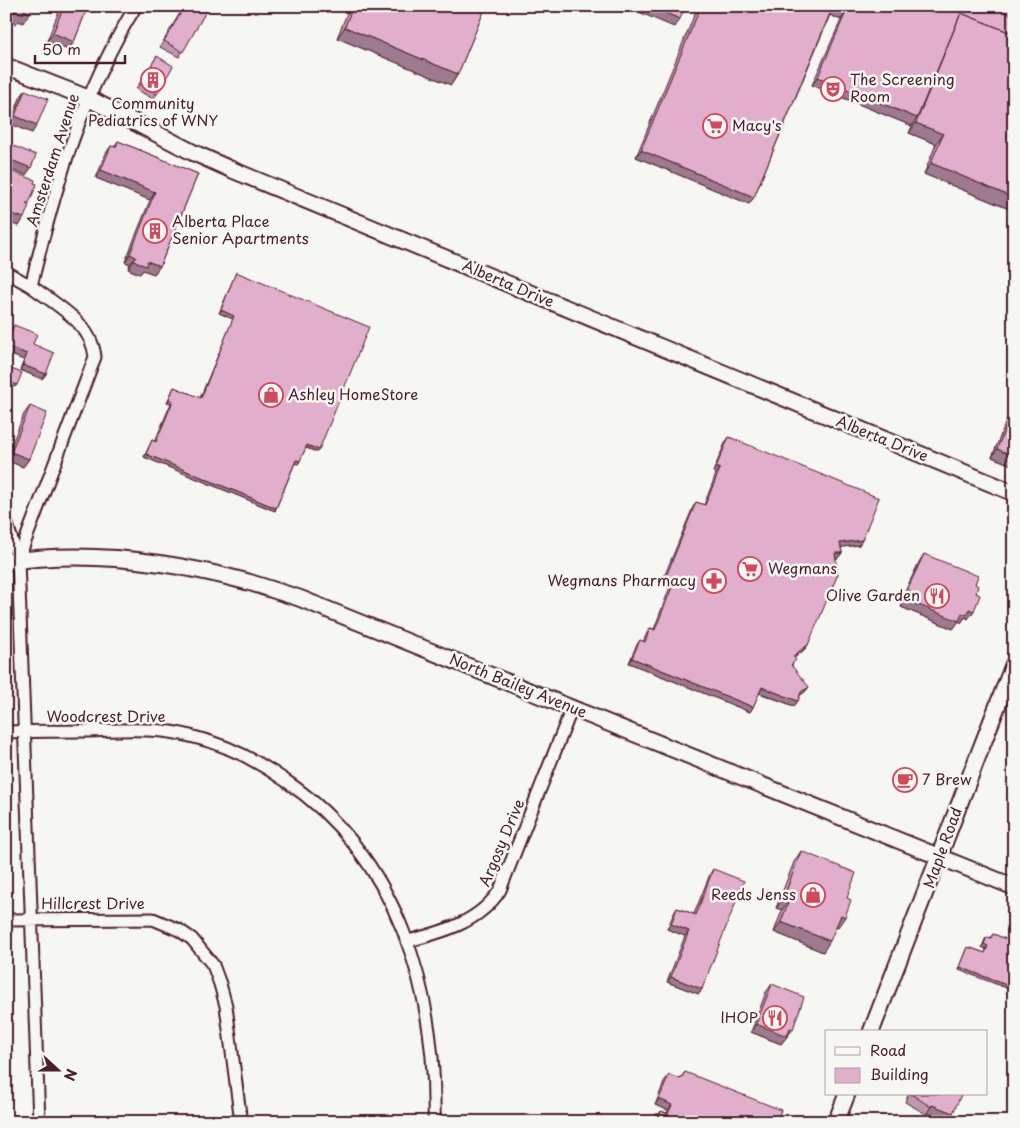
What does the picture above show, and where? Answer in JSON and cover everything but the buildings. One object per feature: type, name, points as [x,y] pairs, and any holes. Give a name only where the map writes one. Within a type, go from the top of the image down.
[{"type":"street","name":"Amsterdam Avenue","points":[[31,286],[62,169],[88,98],[112,47],[136,6]]},
{"type":"street","name":"Alberta Drive","points":[[6,66],[88,98],[223,166],[1014,493]]},
{"type":"street","points":[[6,272],[31,286],[85,329],[94,347],[95,357],[12,561]]},
{"type":"street","points":[[6,521],[12,561],[24,732],[39,1122]]},
{"type":"street","name":"North Bailey Avenue","points":[[12,561],[92,557],[117,558],[184,567],[248,582],[299,598],[1014,887]]},
{"type":"street","name":"Maple Road","points":[[872,1030],[1014,663]]},
{"type":"street","name":"Argosy Drive","points":[[408,941],[451,928],[478,915],[493,902],[500,890],[572,708]]},
{"type":"street","name":"Woodcrest Drive","points":[[6,732],[154,730],[194,736],[241,754],[300,790],[347,835],[380,880],[408,941],[428,1024],[435,1092],[434,1122]]},
{"type":"street","name":"Hillcrest Drive","points":[[6,920],[153,919],[179,930],[192,939],[213,965],[226,1006],[241,1122]]},
{"type":"street","points":[[836,1122],[846,1096]]},
{"type":"place","name":"Community Pediatrics of WNY","points":[[153,80]]},
{"type":"place","name":"The Screening Room","points":[[833,89]]},
{"type":"place","name":"Macy's","points":[[715,126]]},
{"type":"place","name":"Alberta Place Senior Apartments","points":[[155,231]]},
{"type":"place","name":"Ashley HomeStore","points":[[271,395]]},
{"type":"place","name":"Wegmans","points":[[750,569]]},
{"type":"place","name":"Wegmans Pharmacy","points":[[714,581]]},
{"type":"place","name":"Olive Garden","points":[[937,596]]},
{"type":"place","name":"7 Brew","points":[[905,780]]},
{"type":"place","name":"Reeds Jenss","points":[[813,895]]},
{"type":"place","name":"IHOP","points":[[775,1018]]}]
